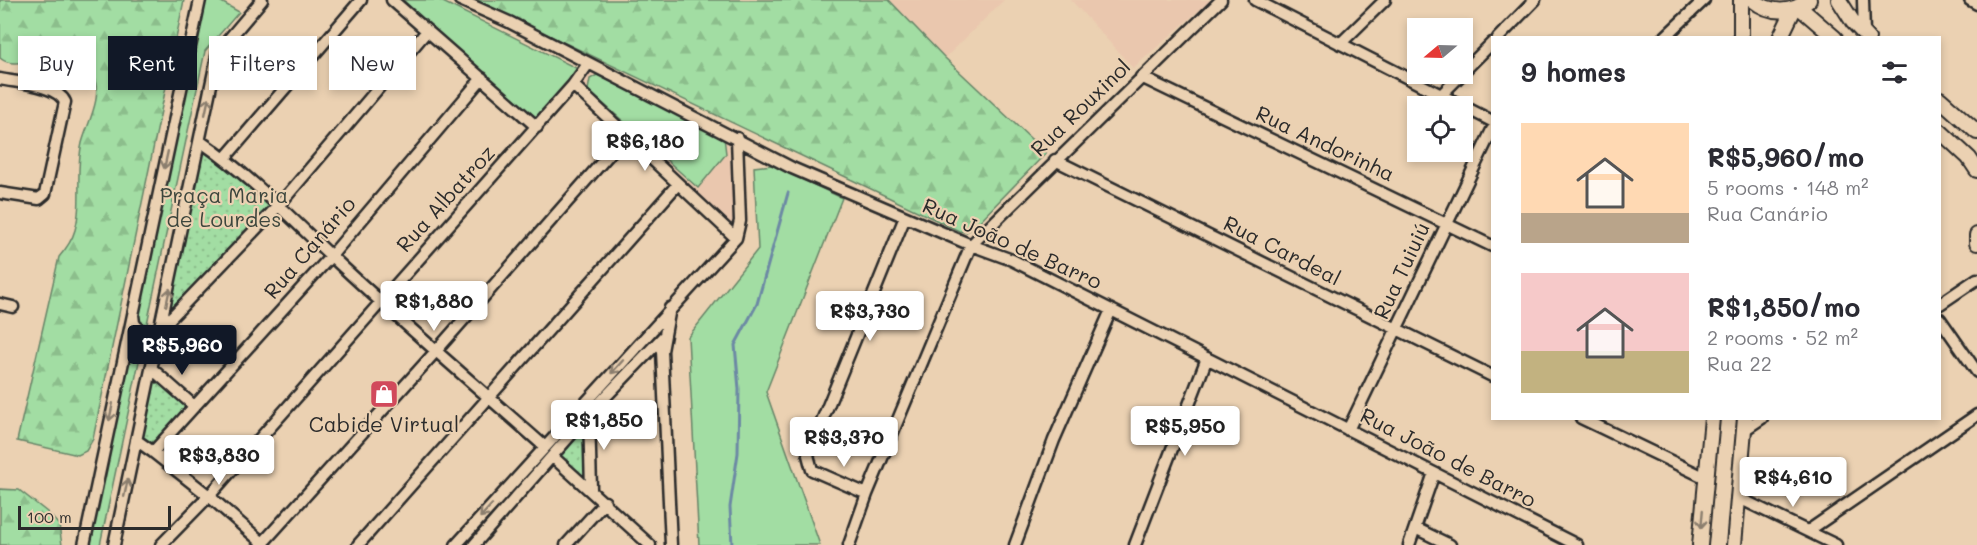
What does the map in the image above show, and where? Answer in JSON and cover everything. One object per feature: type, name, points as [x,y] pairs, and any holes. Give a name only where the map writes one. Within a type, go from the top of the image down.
[{"type":"main road","points":[[1741,36],[1742,0]]},
{"type":"main road","points":[[1753,0],[1773,10],[1801,5]]},
{"type":"main road","points":[[1839,0],[1866,36]]},
{"type":"main road","points":[[1781,36],[1801,5]]},
{"type":"main road","points":[[1801,5],[1833,36]]},
{"type":"main road","points":[[1941,100],[1977,132]]},
{"type":"main road","points":[[1941,132],[1969,158],[1977,170]]},
{"type":"main road","points":[[1977,235],[1977,243]]},
{"type":"main road","points":[[1700,545],[1712,420]]},
{"type":"main road","points":[[1734,545],[1744,424]]},
{"type":"street","points":[[84,545],[200,0]]},
{"type":"street","points":[[114,545],[151,368],[162,327],[218,52],[262,0]]},
{"type":"street","points":[[225,158],[361,0]]},
{"type":"street","points":[[392,0],[537,127]]},
{"type":"street","name":"Rua João de Barro","points":[[460,0],[508,22],[792,168],[971,245],[1012,260],[1577,545]]},
{"type":"street","name":"Rua Rouxinol","points":[[971,245],[1055,160],[1221,0]]},
{"type":"street","points":[[1255,0],[1491,120]]},
{"type":"street","points":[[1340,44],[1385,0]]},
{"type":"street","points":[[1500,36],[1535,0]]},
{"type":"street","points":[[1666,36],[1704,0]]},
{"type":"street","points":[[1863,0],[1866,36]]},
{"type":"street","points":[[1970,0],[1977,4]]},
{"type":"street","points":[[133,313],[134,323],[140,330],[149,332],[162,327],[279,205],[427,31]]},
{"type":"street","points":[[1473,62],[1491,44]]},
{"type":"street","name":"Rua Albatroz","points":[[161,545],[209,496],[537,127],[588,64]]},
{"type":"street","name":"Rua Andorinha","points":[[1141,77],[1491,246]]},
{"type":"street","name":"Rua Canário","points":[[153,452],[331,256],[482,78]]},
{"type":"street","points":[[0,79],[54,91],[62,96],[65,102],[45,194],[39,200],[0,193]]},
{"type":"street","points":[[1441,95],[1452,84]]},
{"type":"street","points":[[573,85],[736,238]]},
{"type":"street","name":"Rua Tuiuiú","points":[[1348,430],[1491,132]]},
{"type":"street","points":[[136,440],[209,496],[263,544],[626,135]]},
{"type":"street","points":[[456,545],[656,323],[736,238],[740,221],[736,138]]},
{"type":"street","points":[[200,141],[225,158],[279,205],[331,256],[545,447]]},
{"type":"street","name":"Rua Cardeal","points":[[1055,160],[1491,376]]},
{"type":"street","points":[[358,545],[678,184]]},
{"type":"street","points":[[867,494],[812,470],[808,455],[905,217]]},
{"type":"street","points":[[849,545],[867,494],[971,245]]},
{"type":"street","points":[[1941,303],[1977,279]]},
{"type":"street","points":[[0,304],[13,307]]},
{"type":"street","points":[[474,545],[589,414],[659,348],[665,335],[670,308]]},
{"type":"street","points":[[1015,545],[1054,440],[1111,310]]},
{"type":"street","points":[[1941,320],[1977,372]]},
{"type":"street","points":[[656,323],[665,335]]},
{"type":"street","points":[[646,334],[659,348],[671,545]]},
{"type":"street","points":[[1135,545],[1207,358]]},
{"type":"street","points":[[151,368],[194,406]]},
{"type":"street","points":[[589,414],[591,489]]},
{"type":"street","points":[[1808,531],[1977,415]]},
{"type":"street","points":[[1585,420],[1706,478]]},
{"type":"street","points":[[553,457],[591,489],[650,545]]},
{"type":"street","points":[[1409,545],[1434,473]]},
{"type":"street","points":[[1737,497],[1836,545]]},
{"type":"street","points":[[566,545],[605,502]]},
{"type":"street","points":[[1415,528],[1450,545]]},
{"type":"shaded area","points":[[889,0],[1004,0],[945,58]]},
{"type":"shaded area","points":[[1071,0],[1211,0],[1133,68]]},
{"type":"shaded area","points":[[592,70],[728,138],[735,227],[579,86]]},
{"type":"green space","points":[[0,0],[184,0],[177,36],[108,36],[108,90],[165,90],[93,439],[86,451],[78,455],[17,441],[59,257],[75,230],[80,154],[94,110],[97,92],[96,36],[18,36],[18,63],[11,63],[0,58]]},
{"type":"green space","points":[[205,0],[218,0],[239,12],[218,36],[209,36],[209,46],[205,51],[197,89],[197,37]]},
{"type":"green space","points":[[403,0],[439,0],[580,70],[539,118],[531,117]]},
{"type":"green space","points":[[475,0],[889,0],[945,58],[1046,153],[973,228],[966,232],[959,231]]},
{"type":"green space","points":[[597,75],[724,137],[726,154],[698,188],[588,90],[590,79]]},
{"type":"green space","points":[[185,90],[197,90],[100,545],[86,545]]},
{"type":"green space","name":"Praça Maria de Lourdes","points":[[200,142],[278,205],[163,324]]},
{"type":"green space","points":[[772,165],[842,198],[766,392],[820,545],[699,545],[688,337],[758,249],[754,167]]},
{"type":"green space","points":[[153,377],[188,406],[151,445],[143,439]]},
{"type":"green space","points":[[586,421],[586,480],[559,455]]},
{"type":"green space","points":[[0,489],[19,490],[47,512],[59,525],[62,545],[0,545]]},
{"type":"waterway","points":[[732,545],[730,507],[738,453],[739,389],[735,345],[757,304],[788,193]]},
{"type":"place","name":"Cabide Virtual","points":[[384,394]]}]
